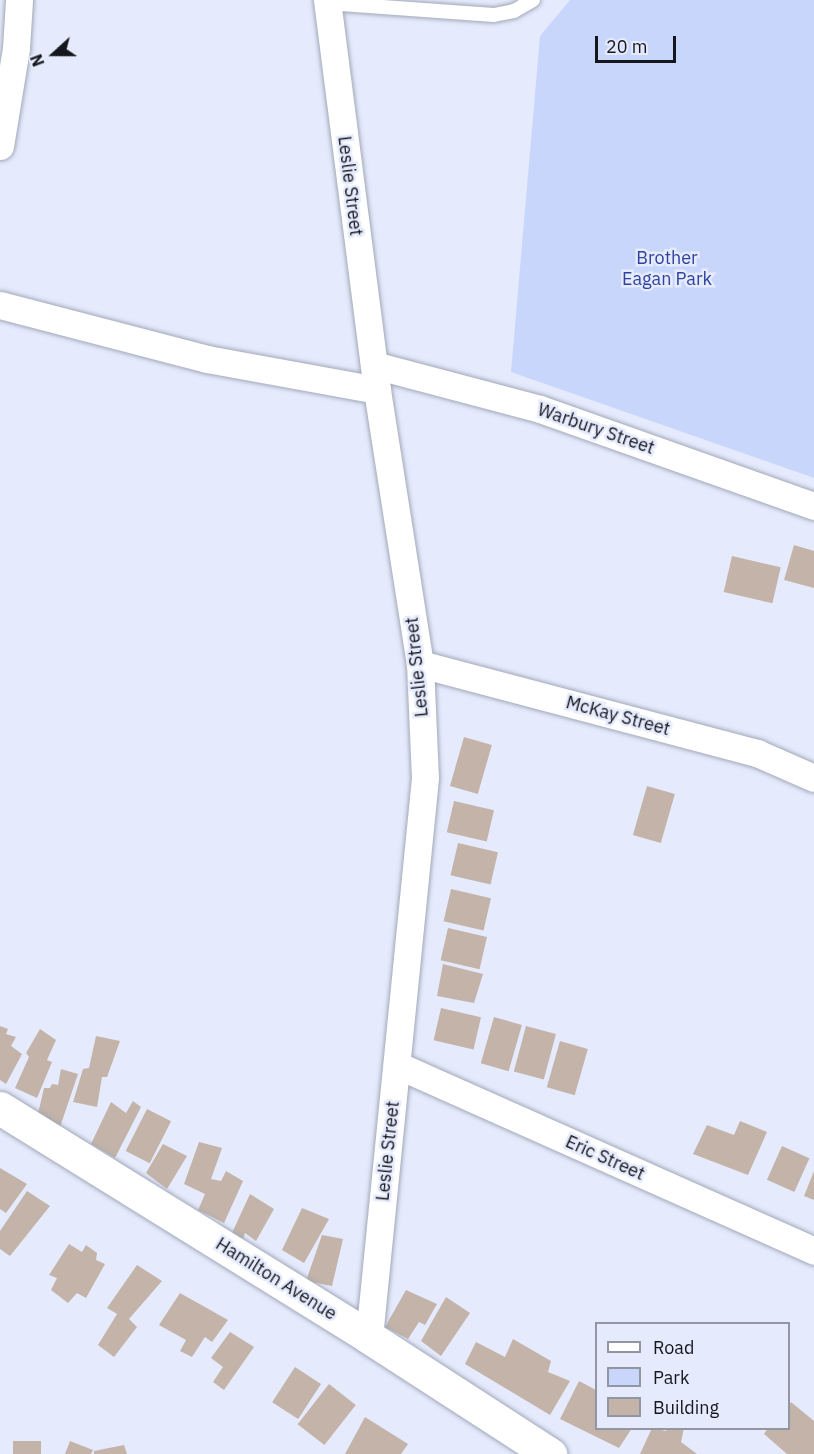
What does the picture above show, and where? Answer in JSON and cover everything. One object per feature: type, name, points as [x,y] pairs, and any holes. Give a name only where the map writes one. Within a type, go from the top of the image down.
[{"type":"street","points":[[0,146],[16,48],[19,0]]},
{"type":"street","name":"Leslie Street","points":[[327,2],[376,377],[420,664],[425,778],[369,1337]]},
{"type":"street","name":"Warbury Street","points":[[0,305],[207,359],[376,377],[540,409],[814,506]]},
{"type":"street","name":"McKay Street","points":[[420,664],[757,753],[814,778]]},
{"type":"street","name":"Eric Street","points":[[397,1065],[814,1251]]},
{"type":"street","name":"Hamilton Avenue","points":[[0,1108],[369,1337],[550,1454]]},
{"type":"lane","points":[[327,2],[494,15],[514,11],[533,0]]},
{"type":"green space","name":"Brother Eagan Park","points":[[570,0],[814,0],[814,478],[511,372],[540,36]]},
{"type":"building","points":[[794,545],[814,551],[814,588],[784,580]]},
{"type":"building","points":[[732,556],[781,567],[772,603],[724,592]]},
{"type":"building","points":[[464,737],[492,745],[478,794],[450,786]]},
{"type":"building","points":[[647,786],[675,794],[661,843],[633,835]]},
{"type":"building","points":[[454,801],[494,810],[487,841],[447,832]]},
{"type":"building","points":[[458,843],[498,852],[491,884],[451,875]]},
{"type":"building","points":[[451,889],[491,898],[484,930],[444,921]]},
{"type":"building","points":[[448,928],[487,937],[480,969],[441,960]]},
{"type":"building","points":[[443,964],[483,974],[474,1003],[437,996]]},
{"type":"building","points":[[441,1008],[481,1017],[474,1049],[434,1040]]},
{"type":"building","points":[[494,1017],[522,1025],[509,1071],[481,1063]]},
{"type":"building","points":[[0,1026],[8,1029],[6,1034],[16,1037],[11,1046],[22,1054],[6,1084],[0,1080]]},
{"type":"building","points":[[526,1026],[556,1034],[544,1079],[514,1071]]},
{"type":"building","points":[[40,1029],[56,1040],[47,1060],[52,1062],[37,1098],[15,1088],[29,1057],[26,1053]]},
{"type":"building","points":[[96,1036],[120,1041],[107,1077],[102,1077],[97,1107],[73,1102],[83,1069],[89,1068]]},
{"type":"building","points":[[560,1041],[588,1049],[575,1095],[547,1087]]},
{"type":"building","points":[[61,1069],[78,1074],[60,1127],[37,1118],[44,1088],[50,1088],[52,1084],[58,1085]]},
{"type":"building","points":[[133,1101],[141,1107],[115,1158],[91,1144],[111,1102],[126,1113]]},
{"type":"building","points":[[147,1109],[171,1121],[150,1163],[126,1151]]},
{"type":"building","points":[[740,1121],[767,1132],[748,1175],[693,1154],[707,1125],[734,1135]]},
{"type":"building","points":[[199,1142],[222,1148],[211,1179],[221,1181],[226,1171],[243,1181],[224,1223],[198,1210],[205,1194],[184,1184]]},
{"type":"building","points":[[163,1144],[187,1156],[167,1189],[146,1173]]},
{"type":"building","points":[[782,1146],[809,1158],[794,1192],[767,1180]]},
{"type":"building","points":[[0,1168],[27,1184],[6,1213],[0,1209]]},
{"type":"building","points":[[814,1171],[814,1200],[804,1196]]},
{"type":"building","points":[[27,1191],[50,1206],[10,1256],[0,1249],[0,1231]]},
{"type":"building","points":[[250,1194],[274,1209],[256,1241],[245,1233],[243,1239],[232,1233]]},
{"type":"building","points":[[302,1208],[329,1219],[304,1263],[282,1250]]},
{"type":"building","points":[[322,1235],[343,1239],[332,1286],[306,1281]]},
{"type":"building","points":[[69,1244],[82,1252],[86,1245],[97,1253],[96,1260],[105,1264],[86,1298],[77,1293],[68,1303],[51,1290],[57,1278],[49,1275]]},
{"type":"building","points":[[137,1265],[162,1281],[129,1319],[137,1327],[114,1357],[98,1345],[117,1314],[107,1308]]},
{"type":"building","points":[[406,1290],[437,1304],[425,1325],[419,1322],[408,1339],[385,1327]]},
{"type":"building","points":[[180,1293],[228,1320],[212,1342],[205,1337],[192,1357],[180,1351],[186,1340],[159,1325]]},
{"type":"building","points":[[446,1297],[470,1313],[441,1356],[421,1341]]},
{"type":"building","points":[[230,1332],[254,1347],[224,1390],[213,1382],[223,1367],[211,1358]]},
{"type":"building","points":[[513,1339],[551,1361],[548,1372],[570,1381],[550,1415],[465,1364],[476,1342],[505,1357]]},
{"type":"building","points":[[295,1367],[321,1384],[298,1419],[272,1402]]},
{"type":"building","points":[[579,1381],[595,1389],[595,1430],[631,1430],[619,1448],[560,1419]]},
{"type":"building","points":[[329,1384],[356,1405],[324,1445],[298,1424]]},
{"type":"building","points":[[791,1402],[814,1421],[814,1454],[787,1454],[764,1434],[767,1430],[790,1430]]},
{"type":"building","points":[[365,1417],[408,1444],[401,1454],[345,1454]]},
{"type":"building","points":[[651,1430],[684,1430],[681,1442],[697,1454],[640,1454]]},
{"type":"building","points":[[13,1441],[41,1441],[41,1454],[13,1454]]},
{"type":"building","points":[[70,1441],[93,1450],[91,1454],[65,1454]]},
{"type":"building","points":[[124,1445],[127,1454],[94,1454],[94,1451]]}]
